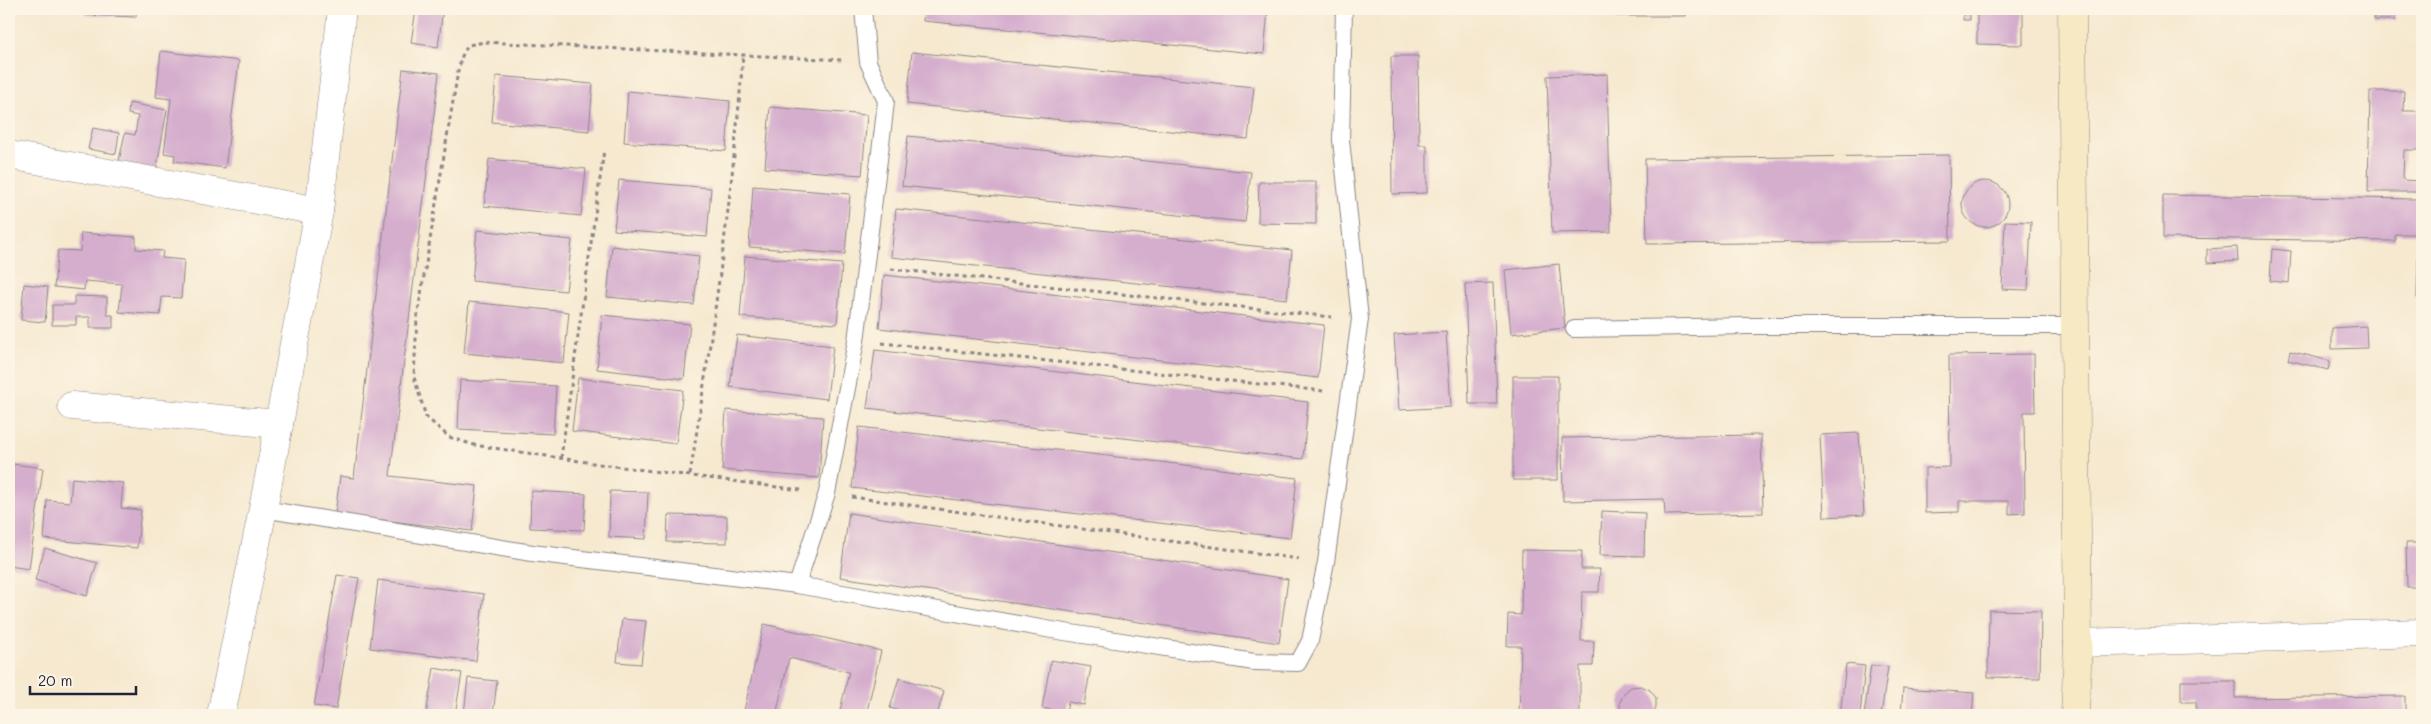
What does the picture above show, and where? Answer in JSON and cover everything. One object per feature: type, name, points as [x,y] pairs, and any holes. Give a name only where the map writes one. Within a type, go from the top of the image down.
[{"type":"main road","points":[[2072,9],[2078,643],[2076,715]]},
{"type":"street","points":[[221,715],[263,510],[319,211],[342,9]]},
{"type":"street","points":[[9,155],[319,211]]},
{"type":"street","points":[[72,406],[279,424]]},
{"type":"street","points":[[2078,643],[2422,633]]},
{"type":"lane","points":[[797,585],[827,493],[856,341],[886,101],[868,62],[863,9]]},
{"type":"lane","points":[[263,510],[532,553],[797,585],[1052,630],[1254,662],[1298,663],[1310,641],[1326,562],[1360,320],[1341,140],[1344,9]]},
{"type":"lane","points":[[1574,329],[1749,326],[2075,326]]},
{"type":"path","points":[[868,62],[485,42],[468,45],[462,56],[442,156],[417,318],[414,377],[426,417],[449,437],[474,445],[1326,562]]},
{"type":"path","points":[[690,475],[718,297],[736,149],[743,54]]},
{"type":"path","points":[[561,458],[604,150]]},
{"type":"path","points":[[866,266],[1360,320]]},
{"type":"path","points":[[856,341],[1349,393]]},
{"type":"building","points":[[65,9],[82,9],[82,12]]},
{"type":"building","points":[[86,9],[136,9],[136,17],[86,15]]},
{"type":"building","points":[[416,9],[443,9],[438,47],[411,43]]},
{"type":"building","points":[[924,9],[1268,9],[1264,54],[923,21]]},
{"type":"building","points":[[1616,9],[1686,9],[1686,16],[1616,16]]},
{"type":"building","points":[[1963,9],[1970,9],[1970,20],[1963,20]]},
{"type":"building","points":[[1977,9],[2023,9],[2023,45],[1977,44]]},
{"type":"building","points":[[2374,9],[2394,9],[2395,20],[2374,20]]},
{"type":"building","points":[[161,51],[239,61],[225,168],[174,161],[175,155],[164,153],[171,99],[156,97]]},
{"type":"building","points":[[912,52],[1254,87],[1248,139],[907,104]]},
{"type":"building","points":[[1391,56],[1418,56],[1419,145],[1427,145],[1427,193],[1392,194]]},
{"type":"building","points":[[403,69],[439,73],[390,476],[477,486],[472,531],[335,514],[340,476],[354,478]]},
{"type":"building","points":[[1607,74],[1611,232],[1552,233],[1547,76]]},
{"type":"building","points":[[496,76],[593,84],[589,131],[492,122]]},
{"type":"building","points":[[628,91],[730,101],[726,151],[624,142]]},
{"type":"building","points":[[2370,91],[2404,91],[2403,111],[2422,111],[2422,150],[2404,150],[2403,180],[2419,181],[2419,192],[2368,192]]},
{"type":"building","points":[[129,103],[167,110],[156,172],[118,165],[125,133],[135,135],[138,116],[128,114]]},
{"type":"building","points":[[770,107],[867,115],[862,175],[765,168]]},
{"type":"building","points":[[93,128],[119,133],[116,154],[88,149]]},
{"type":"building","points":[[908,136],[1251,172],[1245,222],[902,186]]},
{"type":"building","points":[[1949,155],[1950,241],[1647,244],[1645,159]]},
{"type":"building","points":[[489,159],[586,169],[581,216],[484,206]]},
{"type":"building","points":[[619,180],[711,188],[707,237],[614,230]]},
{"type":"building","points":[[1980,181],[1990,181],[2004,191],[2008,204],[2004,217],[1998,223],[1990,227],[1980,227],[1966,217],[1962,209],[1962,199],[1972,185]]},
{"type":"building","points":[[1259,182],[1316,182],[1316,224],[1258,223]]},
{"type":"building","points":[[9,186],[16,187],[10,239],[9,239]]},
{"type":"building","points":[[753,186],[850,194],[845,254],[749,247]]},
{"type":"building","points":[[2163,195],[2417,199],[2417,219],[2422,219],[2422,234],[2395,234],[2395,241],[2163,238]]},
{"type":"building","points":[[896,209],[1292,250],[1287,299],[891,257]]},
{"type":"building","points":[[2005,221],[2031,222],[2028,290],[2002,289]]},
{"type":"building","points":[[477,230],[572,240],[566,291],[472,281]]},
{"type":"building","points":[[81,233],[136,237],[136,249],[163,251],[162,258],[184,260],[181,298],[162,297],[160,315],[119,312],[122,284],[85,281],[84,290],[54,287],[58,250],[80,251]]},
{"type":"building","points":[[612,246],[699,256],[694,305],[607,297]]},
{"type":"building","points":[[2237,247],[2238,261],[2207,263],[2207,249]]},
{"type":"building","points":[[2272,249],[2291,251],[2289,283],[2270,281]]},
{"type":"building","points":[[2418,253],[2422,253],[2422,298],[2417,298]]},
{"type":"building","points":[[745,256],[842,264],[837,324],[740,317]]},
{"type":"building","points":[[1559,264],[1565,328],[1511,334],[1505,270]]},
{"type":"building","points":[[884,275],[1324,325],[1318,378],[879,328]]},
{"type":"building","points":[[1493,283],[1497,404],[1469,404],[1465,284]]},
{"type":"building","points":[[24,284],[48,287],[45,322],[21,320]]},
{"type":"building","points":[[74,296],[107,297],[107,315],[113,315],[113,328],[90,328],[90,317],[76,317],[76,325],[52,325],[52,305],[74,305]]},
{"type":"building","points":[[469,302],[569,312],[564,363],[464,353]]},
{"type":"building","points":[[602,315],[690,324],[684,379],[597,369]]},
{"type":"building","points":[[2366,326],[2367,348],[2332,349],[2332,328]]},
{"type":"building","points":[[1446,332],[1451,407],[1399,410],[1394,335]]},
{"type":"building","points":[[737,335],[833,346],[827,399],[730,387]]},
{"type":"building","points":[[875,350],[1308,402],[1303,459],[867,408]]},
{"type":"building","points":[[2290,351],[2330,361],[2328,370],[2288,360]]},
{"type":"building","points":[[2034,354],[2035,412],[2024,412],[2025,513],[2009,514],[2009,501],[1959,501],[1959,512],[1925,513],[1925,468],[1950,467],[1949,355]]},
{"type":"building","points":[[1513,376],[1558,376],[1558,480],[1513,480]]},
{"type":"building","points":[[578,378],[683,390],[676,444],[572,431]]},
{"type":"building","points":[[460,380],[556,386],[553,434],[458,429]]},
{"type":"building","points":[[726,410],[823,417],[819,478],[722,470]]},
{"type":"building","points":[[859,427],[1297,478],[1290,538],[852,488]]},
{"type":"building","points":[[1859,433],[1864,515],[1824,517],[1820,435]]},
{"type":"building","points":[[1761,435],[1763,513],[1665,515],[1664,499],[1563,501],[1562,438]]},
{"type":"building","points":[[13,464],[43,468],[29,569],[9,566],[9,494]]},
{"type":"building","points":[[72,478],[123,483],[121,508],[141,510],[137,548],[44,539],[47,500],[70,502]]},
{"type":"building","points":[[531,491],[586,494],[584,530],[530,528]]},
{"type":"building","points":[[610,491],[648,492],[646,539],[609,537]]},
{"type":"building","points":[[1602,511],[1645,513],[1644,556],[1600,555]]},
{"type":"building","points":[[849,513],[1288,579],[1279,643],[840,577]]},
{"type":"building","points":[[668,515],[727,516],[727,543],[667,542]]},
{"type":"building","points":[[2406,543],[2422,543],[2422,587],[2407,587]]},
{"type":"building","points":[[45,548],[97,563],[87,596],[35,580]]},
{"type":"building","points":[[1522,550],[1582,551],[1581,569],[1600,569],[1599,592],[1582,592],[1581,641],[1594,641],[1593,666],[1580,666],[1580,715],[1519,715],[1521,646],[1507,646],[1508,614],[1521,615]]},
{"type":"building","points":[[337,575],[359,578],[336,709],[314,706]]},
{"type":"building","points":[[378,580],[484,594],[476,661],[370,648]]},
{"type":"building","points":[[1989,610],[2041,611],[2040,678],[1988,677]]},
{"type":"building","points":[[622,619],[646,621],[641,664],[617,662]]},
{"type":"building","points":[[764,624],[881,651],[866,715],[839,715],[849,672],[789,658],[776,715],[743,715]]},
{"type":"building","points":[[1051,660],[1091,667],[1084,705],[1068,702],[1066,713],[1042,708]]},
{"type":"building","points":[[1846,664],[1865,666],[1860,715],[1840,715]]},
{"type":"building","points":[[1871,665],[1888,667],[1881,715],[1864,715]]},
{"type":"building","points":[[434,668],[462,673],[455,715],[426,715]]},
{"type":"building","points":[[468,678],[497,681],[493,715],[464,714]]},
{"type":"building","points":[[899,678],[944,691],[937,715],[914,715],[890,708]]},
{"type":"building","points":[[2181,681],[2235,681],[2235,698],[2405,696],[2405,715],[2196,715],[2196,702],[2181,702]]},
{"type":"building","points":[[1641,686],[1650,690],[1656,698],[1656,708],[1653,715],[1623,715],[1620,711],[1620,702],[1624,693],[1631,687]]},
{"type":"building","points":[[1903,688],[1974,693],[1972,715],[1901,715]]}]
